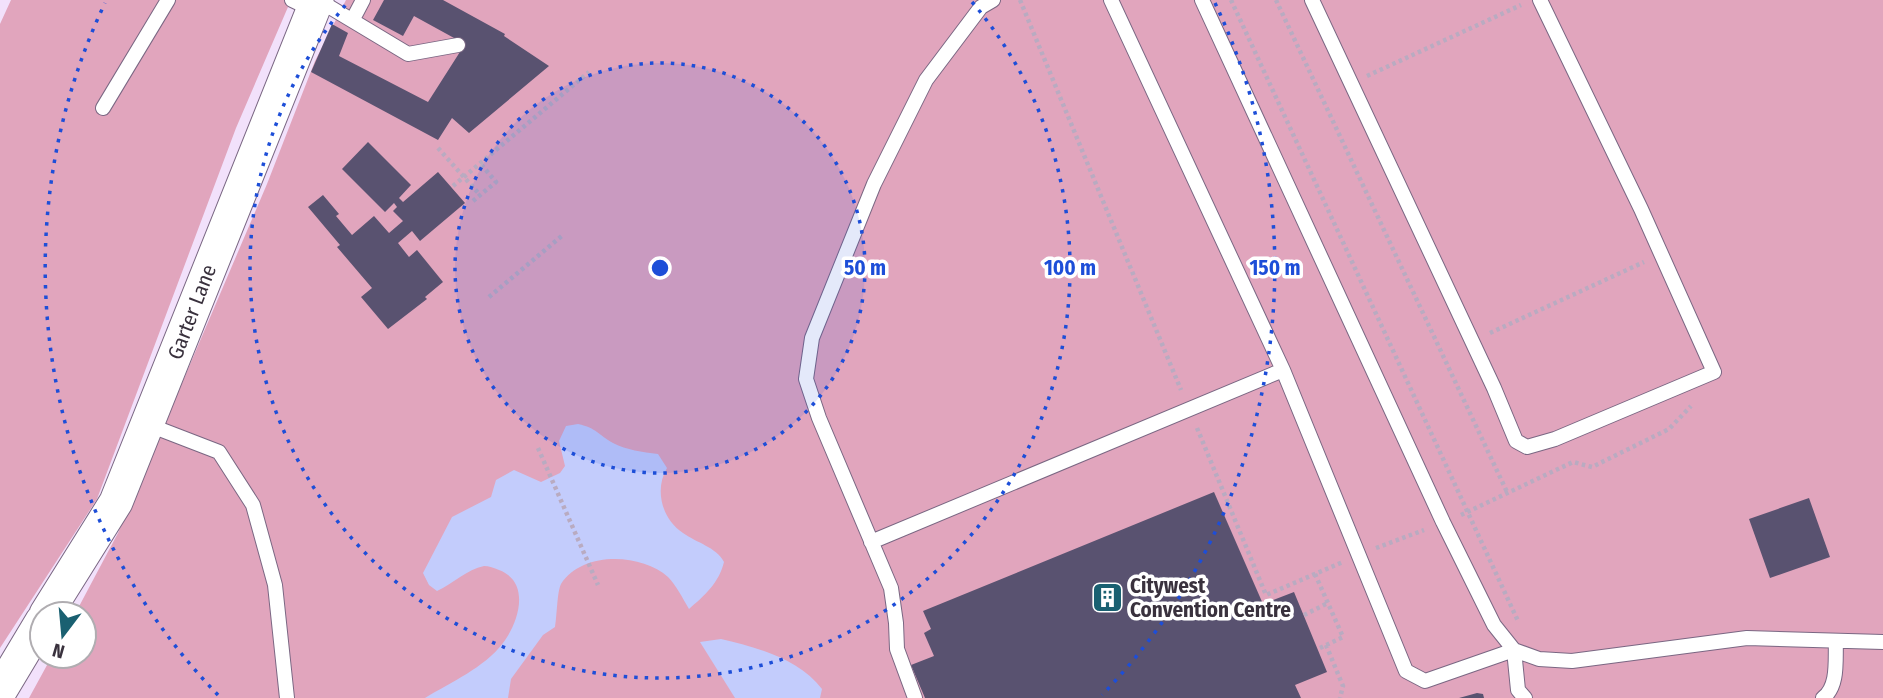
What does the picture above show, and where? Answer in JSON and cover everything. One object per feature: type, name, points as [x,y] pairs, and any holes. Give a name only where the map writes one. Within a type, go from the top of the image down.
[{"type":"street","name":"Garter Lane","points":[[56,600],[116,502],[149,425],[310,3]]},
{"type":"street","points":[[0,691],[28,644]]},
{"type":"lane","points":[[103,108],[168,0]]},
{"type":"lane","points":[[353,19],[363,0]]},
{"type":"lane","points":[[915,698],[897,649],[891,588],[819,418],[806,379],[812,338],[874,184],[926,80],[981,7],[993,0]]},
{"type":"lane","points":[[1111,0],[1283,370],[1406,671],[1425,681],[1514,650]]},
{"type":"lane","points":[[1202,0],[1443,522],[1494,625],[1514,650],[1539,659],[1572,661],[1747,638],[1883,642]]},
{"type":"lane","points":[[1312,0],[1516,441],[1527,447],[1555,439],[1714,372],[1540,0]]},
{"type":"lane","points":[[310,3],[353,19],[408,54],[458,45]]},
{"type":"lane","points":[[871,542],[1283,370]]},
{"type":"lane","points":[[149,425],[219,452],[253,505],[275,585],[287,698]]},
{"type":"lane","points":[[1823,698],[1829,694],[1834,678],[1836,642]]},
{"type":"lane","points":[[1514,650],[1518,690],[1525,698]]},
{"type":"path","points":[[1020,0],[1266,595],[1315,574],[1343,637],[1318,649]]},
{"type":"path","points":[[1231,0],[1518,619],[1514,650]]},
{"type":"path","points":[[1276,0],[1507,492]]},
{"type":"path","points":[[1351,83],[1531,0]]},
{"type":"path","points":[[453,186],[589,72]]},
{"type":"path","points":[[438,148],[480,195]]},
{"type":"path","points":[[473,201],[496,182],[480,163]]},
{"type":"path","points":[[489,297],[563,235]]},
{"type":"path","points":[[1472,341],[1661,254]]},
{"type":"path","points":[[1396,540],[1469,511],[1573,462],[1592,467],[1669,429],[1689,407],[1701,402]]},
{"type":"path","points":[[538,448],[598,585]]},
{"type":"path","points":[[1304,615],[1328,603]]},
{"type":"path","points":[[1326,645],[1343,686],[1340,698]]},
{"type":"shaded area","points":[[11,0],[291,0],[236,128],[97,499],[31,600],[28,600],[28,605],[0,648],[0,24]]},
{"type":"shaded area","points":[[346,0],[1883,0],[1883,698],[29,698],[44,670],[98,670],[98,600],[82,600],[118,533],[267,184],[315,61]]},
{"type":"water","points":[[578,424],[618,445],[658,454],[667,468],[661,485],[665,512],[683,533],[721,557],[724,562],[719,576],[689,609],[668,577],[643,563],[612,559],[583,566],[571,573],[561,584],[555,627],[543,635],[511,679],[508,698],[425,698],[467,674],[495,652],[514,624],[519,603],[519,593],[509,576],[488,566],[472,570],[437,591],[429,585],[423,573],[452,517],[491,497],[496,480],[514,470],[541,482],[560,473],[565,466],[559,441],[566,426]]},
{"type":"water","points":[[721,639],[762,650],[789,662],[822,689],[820,698],[735,698],[700,642]]},
{"type":"building","points":[[384,0],[443,0],[505,34],[504,36],[549,66],[469,133],[452,118],[438,140],[311,72],[332,24],[348,33],[339,56],[428,102],[465,44],[414,16],[403,36],[373,20]]},
{"type":"building","points":[[368,142],[411,185],[399,198],[403,202],[438,172],[465,203],[420,241],[412,231],[398,243],[409,257],[417,250],[443,282],[425,297],[427,299],[388,329],[361,297],[372,288],[308,207],[323,195],[352,235],[374,216],[389,233],[403,221],[393,211],[397,207],[394,203],[385,212],[342,169]]},
{"type":"building","name":"Citywest Convention Centre","points":[[1214,492],[1263,604],[1294,592],[1327,672],[1295,685],[1301,698],[925,698],[911,665],[934,656],[924,633],[931,629],[923,611]]},
{"type":"building","points":[[1809,498],[1830,557],[1770,578],[1749,519]]},
{"type":"building","points":[[1483,694],[1484,698],[1459,698]]},
{"type":"place","name":"Citywest Convention Centre","points":[[1107,598]]}]
